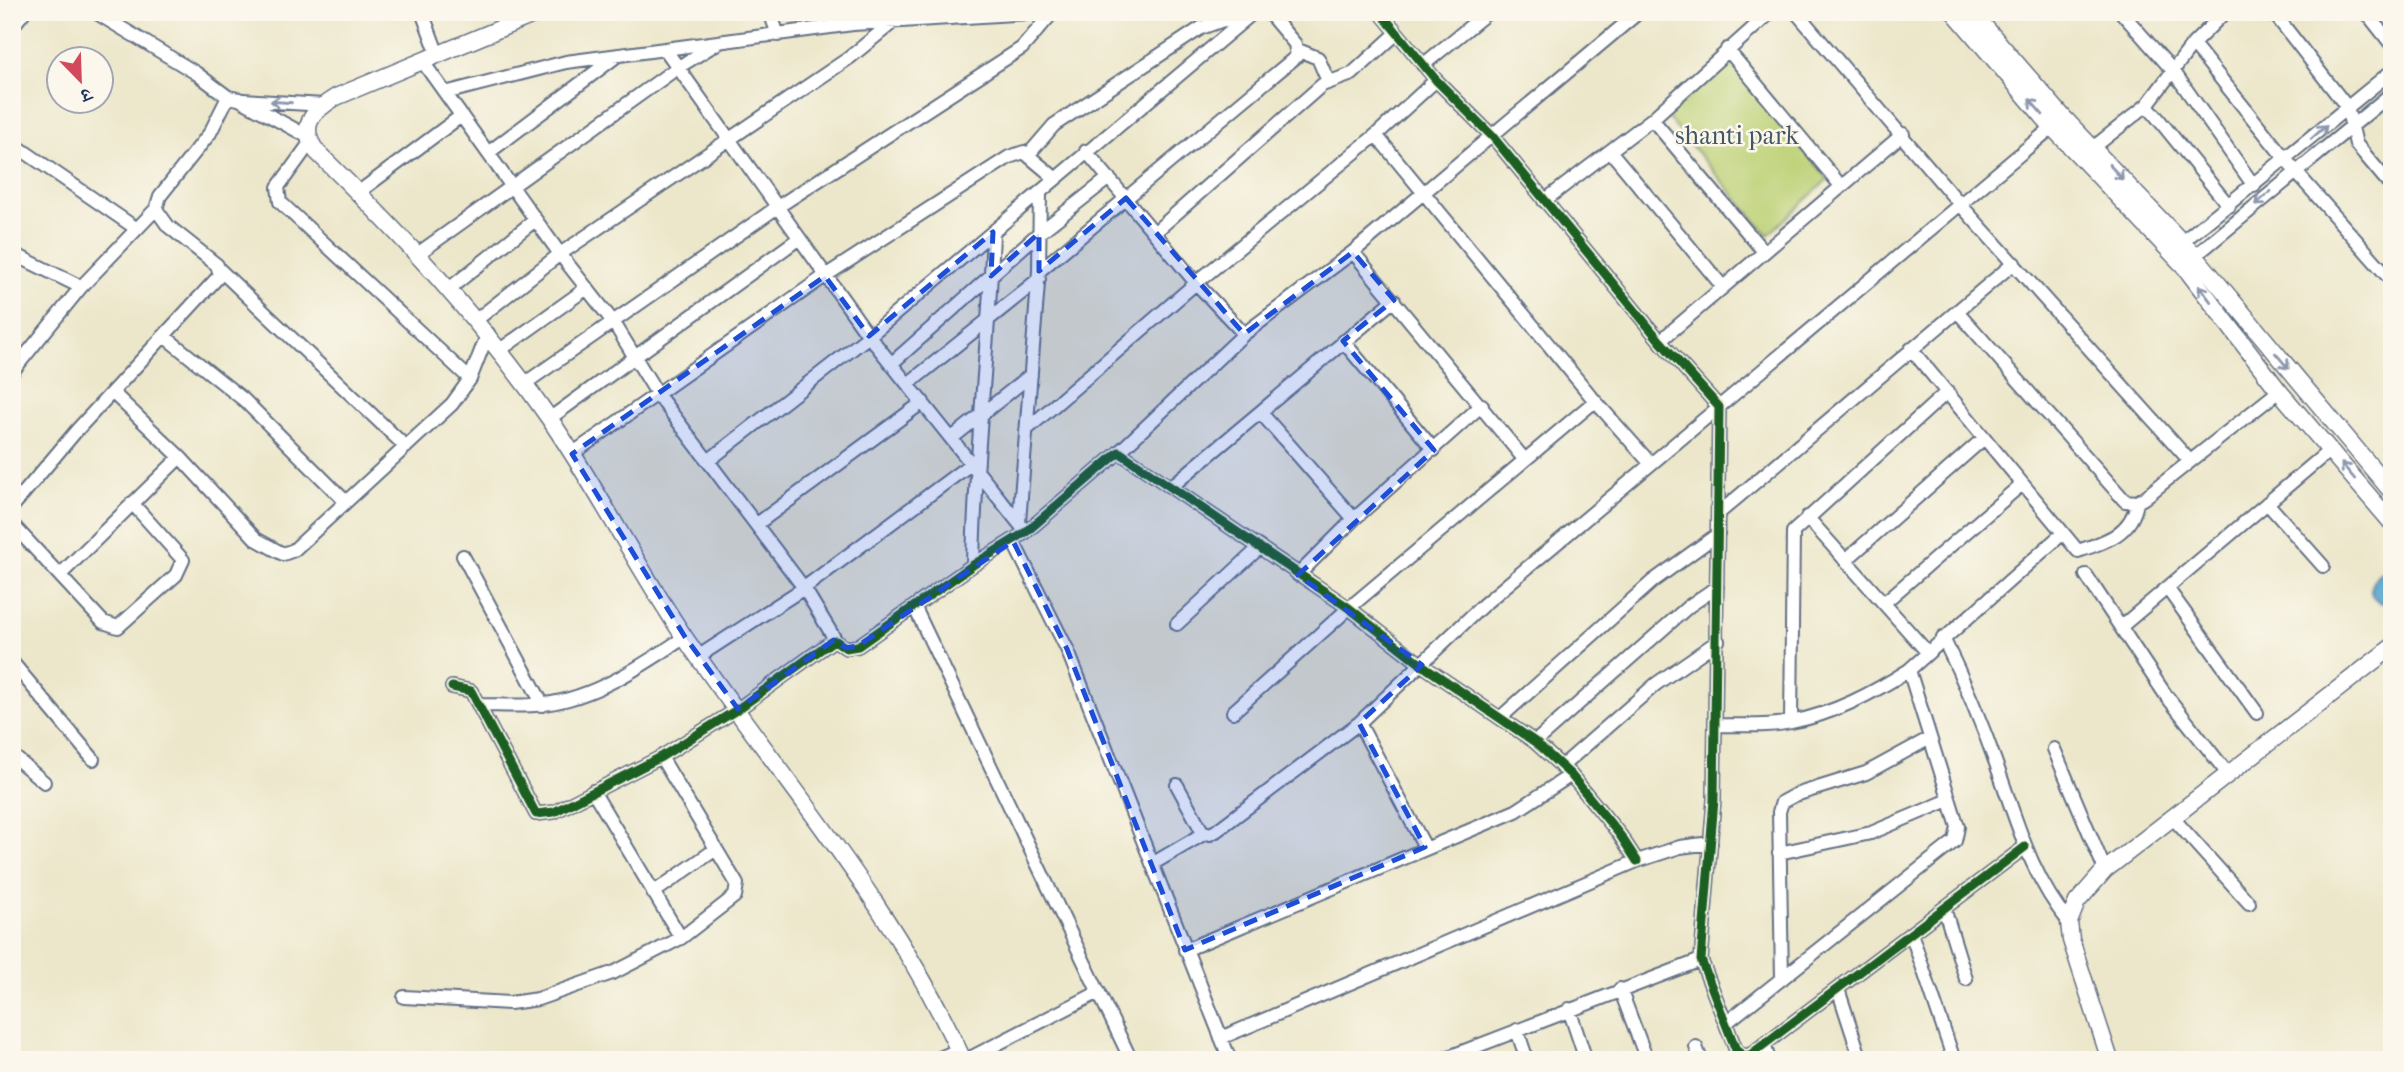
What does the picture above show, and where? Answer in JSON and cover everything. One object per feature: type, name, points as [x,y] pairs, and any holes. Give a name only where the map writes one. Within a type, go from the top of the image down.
[{"type":"street","points":[[12,27],[24,12]]},
{"type":"street","points":[[95,12],[234,98],[309,139],[419,253],[488,333],[572,454],[685,638],[738,709],[909,956],[962,1056]]},
{"type":"street","points":[[422,12],[431,58],[445,93],[535,220],[614,323],[659,395],[804,588],[836,641],[846,648],[858,646],[973,565],[1013,541],[1023,527],[1119,452],[1244,334],[1353,252],[1639,12]]},
{"type":"street","points":[[470,379],[280,202],[278,187],[309,139],[309,123],[324,105],[520,16],[540,12]]},
{"type":"street","points":[[770,12],[778,35]]},
{"type":"street","points":[[445,93],[566,62],[778,35],[851,18],[893,22],[910,17],[1045,12]]},
{"type":"street","points":[[524,384],[776,208],[1022,48],[1053,12]]},
{"type":"street","points":[[708,461],[869,337],[1086,151],[1254,12]]},
{"type":"street","points":[[1268,12],[1298,50],[1318,58],[1328,81]]},
{"type":"street","points":[[1380,12],[1436,80],[1493,137],[1660,341],[1719,407],[1718,640],[1710,843],[1700,960],[1740,1054],[1750,1055],[2025,847]]},
{"type":"street","points":[[1423,65],[1488,12]]},
{"type":"street","points":[[1544,201],[1652,119],[1771,12]]},
{"type":"street","points":[[1796,12],[1903,134],[1959,203],[2189,460]]},
{"type":"street","points":[[1954,12],[2189,260],[2392,492]]},
{"type":"street","points":[[1972,12],[2058,122],[2094,147],[2176,248]]},
{"type":"street","points":[[2121,12],[2174,72],[2254,186]]},
{"type":"street","points":[[2094,147],[2147,105],[2193,44],[2225,12]]},
{"type":"street","points":[[2273,12],[2347,107],[2356,144],[2392,187]]},
{"type":"street","points":[[2366,12],[2392,45]]},
{"type":"street","points":[[1029,154],[1054,125],[1201,28],[1223,20],[1242,22]]},
{"type":"street","points":[[476,320],[560,254],[849,58],[893,22]]},
{"type":"street","points":[[1155,232],[1328,81],[1352,74],[1397,33]]},
{"type":"street","points":[[419,253],[677,68],[720,42]]},
{"type":"street","points":[[2193,44],[2295,171],[2392,281]]},
{"type":"street","points":[[665,49],[869,337],[1023,527]]},
{"type":"street","points":[[1727,49],[1841,186]]},
{"type":"street","points":[[908,384],[1291,62],[1298,50]]},
{"type":"street","points":[[488,153],[618,55]]},
{"type":"street","points":[[2176,248],[2392,71]]},
{"type":"street","points":[[1026,430],[1196,283],[1376,135],[1436,80]]},
{"type":"street","points":[[2189,260],[2392,93]]},
{"type":"street","points":[[234,98],[324,105]]},
{"type":"street","points":[[12,372],[81,287],[156,209],[160,196],[234,98]]},
{"type":"street","points":[[2147,105],[2230,206]]},
{"type":"street","points":[[359,192],[461,116]]},
{"type":"street","points":[[1652,119],[1765,252]]},
{"type":"street","points":[[1152,864],[1205,834],[1216,831],[1359,723],[1483,605],[2058,122]]},
{"type":"street","points":[[1660,341],[1903,134]]},
{"type":"street","points":[[1376,135],[1595,401],[1651,464]]},
{"type":"street","points":[[12,143],[137,229]]},
{"type":"street","points":[[1086,151],[1196,283],[1244,334]]},
{"type":"street","points":[[572,454],[825,276],[1009,157],[1024,152],[1029,154],[1055,178]]},
{"type":"street","points":[[1611,152],[1723,287]]},
{"type":"street","points":[[891,363],[1040,233],[1109,178]]},
{"type":"street","points":[[1023,527],[1026,430],[1039,275],[1040,192]]},
{"type":"street","points":[[156,209],[169,226],[220,270],[406,447]]},
{"type":"street","points":[[449,289],[535,220]]},
{"type":"street","points":[[973,565],[974,465],[990,316],[993,232]]},
{"type":"street","points":[[549,419],[798,239]]},
{"type":"street","points":[[1353,252],[1524,459]]},
{"type":"street","points":[[12,258],[20,257],[81,287]]},
{"type":"street","points":[[2189,260],[2279,391],[2392,523]]},
{"type":"street","points":[[1719,513],[2014,264]]},
{"type":"street","points":[[12,507],[77,430],[217,279],[220,270]]},
{"type":"street","points":[[500,350],[587,288]]},
{"type":"street","points":[[1172,486],[1262,414],[1343,341],[1394,300]]},
{"type":"street","points":[[1957,311],[2119,498],[2137,502]]},
{"type":"street","points":[[113,393],[180,457],[256,539],[279,553],[294,550],[345,500],[452,404],[470,379],[488,333]]},
{"type":"street","points":[[164,336],[244,400],[345,500]]},
{"type":"street","points":[[1343,341],[1434,450]]},
{"type":"street","points":[[1911,349],[2078,551],[2119,535],[2135,517],[2137,502],[2279,391]]},
{"type":"street","points":[[952,438],[1031,375]]},
{"type":"street","points":[[1791,722],[1793,532],[1947,393]]},
{"type":"street","points":[[1233,712],[1349,608],[1595,401]]},
{"type":"street","points":[[757,524],[923,402]]},
{"type":"street","points":[[1298,575],[1354,519],[1482,405]]},
{"type":"street","points":[[1262,414],[1354,519]]},
{"type":"street","points":[[1846,560],[1984,438]]},
{"type":"street","points":[[2122,626],[2330,450]]},
{"type":"street","points":[[1119,452],[1349,608],[1422,665],[1535,742],[1566,771],[1637,861]]},
{"type":"street","points":[[61,574],[180,457]]},
{"type":"street","points":[[699,656],[804,588],[974,465]]},
{"type":"street","points":[[1885,602],[2022,484]]},
{"type":"street","points":[[12,524],[103,622],[118,626],[176,575],[183,559],[132,503]]},
{"type":"street","points":[[2267,503],[2323,566]]},
{"type":"street","points":[[1807,517],[1928,653]]},
{"type":"street","points":[[1715,726],[1791,722],[1851,703],[1909,670],[2063,533]]},
{"type":"street","points":[[1500,718],[1653,581],[1718,534]]},
{"type":"street","points":[[1013,541],[1067,649],[1230,1060]]},
{"type":"street","points":[[1177,624],[1259,548]]},
{"type":"street","points":[[463,556],[544,705]]},
{"type":"street","points":[[2086,575],[2165,694],[2228,774]]},
{"type":"street","points":[[1535,742],[1689,606],[1717,587]]},
{"type":"street","points":[[2167,588],[2258,713]]},
{"type":"street","points":[[915,608],[1131,1060]]},
{"type":"street","points":[[479,705],[544,705],[566,699],[619,678],[685,638]]},
{"type":"street","points":[[1944,638],[1976,709],[2025,847],[2047,893],[2069,922],[2071,940],[2110,1060]]},
{"type":"street","points":[[1185,950],[1516,811],[1566,771],[1656,684],[1718,640]]},
{"type":"street","points":[[452,687],[468,688],[536,814],[554,812],[661,757],[738,709],[836,641]]},
{"type":"street","points":[[2069,922],[2087,887],[2105,870],[2392,647]]},
{"type":"street","points":[[12,662],[93,759]]},
{"type":"street","points":[[1726,1023],[1955,841],[1958,827],[1909,670]]},
{"type":"street","points":[[1359,723],[1425,847]]},
{"type":"street","points":[[1782,979],[1779,812],[1788,798],[1866,773],[1930,738]]},
{"type":"street","points":[[2054,749],[2105,870]]},
{"type":"street","points":[[12,755],[44,782]]},
{"type":"street","points":[[404,997],[510,1003],[538,999],[615,972],[681,938],[735,896],[738,890],[661,757]]},
{"type":"street","points":[[1177,785],[1205,834]]},
{"type":"street","points":[[593,791],[681,938]]},
{"type":"street","points":[[1779,853],[1871,833],[1950,800]]},
{"type":"street","points":[[2172,817],[2249,903]]},
{"type":"street","points":[[1221,1038],[1637,861],[1680,847],[1710,843]]},
{"type":"street","points":[[653,893],[716,849]]},
{"type":"street","points":[[1944,908],[1966,979]]},
{"type":"street","points":[[1911,933],[1954,1060]]},
{"type":"street","points":[[1445,1059],[1700,960]]},
{"type":"street","points":[[1620,989],[1647,1060]]},
{"type":"street","points":[[1838,989],[1861,1060]]},
{"type":"street","points":[[935,1060],[962,1056],[1099,992]]},
{"type":"street","points":[[1569,1009],[1586,1060]]},
{"type":"street","points":[[1517,1030],[1527,1060]]},
{"type":"street","points":[[1764,1044],[1769,1060]]},
{"type":"street","points":[[1696,1047],[1701,1060]]},
{"type":"highlighted area","points":[[1126,198],[1244,334],[1353,252],[1394,300],[1343,341],[1434,450],[1298,575],[1422,665],[1359,723],[1425,847],[1185,950],[1067,649],[1013,541],[858,646],[846,648],[834,640],[738,709],[685,637],[572,454],[825,276],[869,336],[993,232],[991,276],[1039,233],[1039,271]]},
{"type":"green space","name":"shanti park","points":[[1730,60],[1828,179],[1768,235],[1667,117]]},
{"type":"water","points":[[2381,572],[2392,573],[2392,602],[2378,602],[2372,594],[2372,583]]},
{"type":"cycle path","points":[[1380,12],[1436,80],[1493,137],[1660,341],[1719,407],[1714,800],[1701,960],[1736,1050],[1744,1056],[1750,1055],[2025,847]]},
{"type":"cycle path","points":[[452,687],[471,691],[536,814],[554,812],[661,757],[738,709],[831,642],[836,641],[846,648],[858,646],[973,565],[1026,532],[1119,452],[1349,608],[1422,665],[1535,742],[1571,775],[1620,835],[1637,861]]}]
